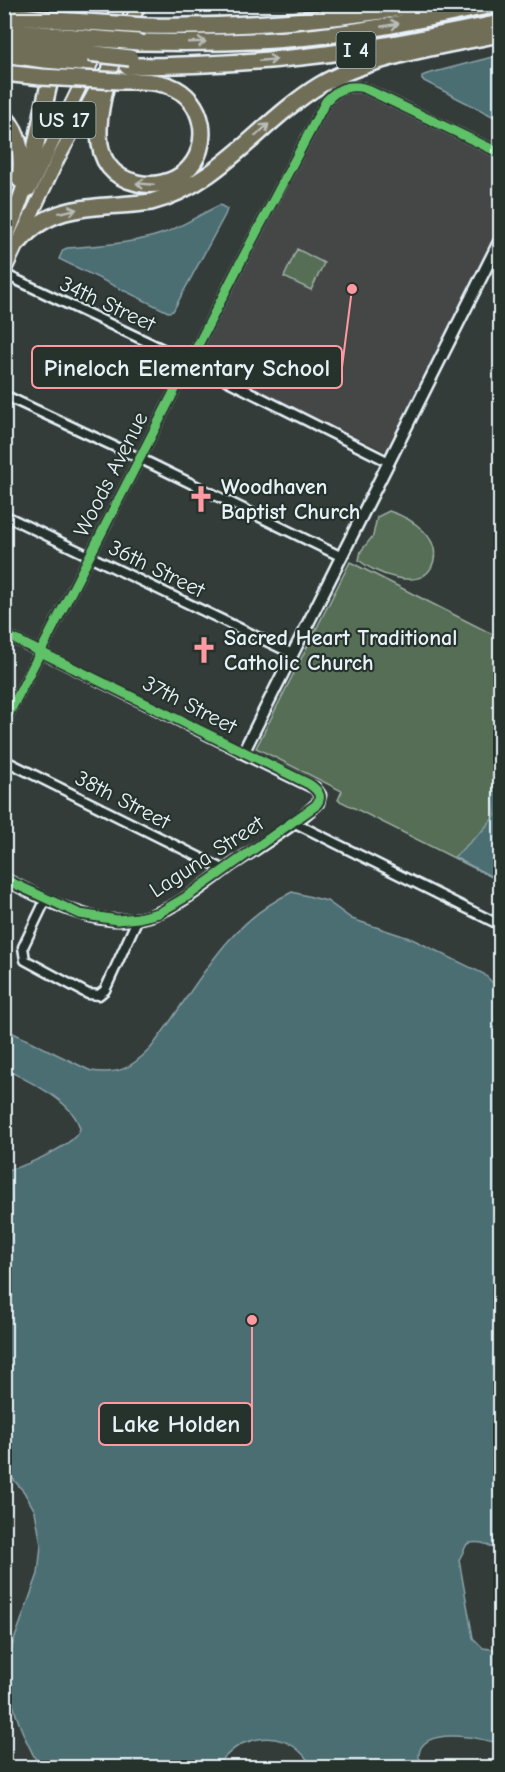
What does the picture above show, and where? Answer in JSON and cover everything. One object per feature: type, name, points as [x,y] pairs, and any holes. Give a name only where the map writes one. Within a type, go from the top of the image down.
[{"type":"highway","points":[[9,235],[30,171],[58,49],[65,28],[78,4]]},
{"type":"highway","points":[[4,14],[146,26],[226,26],[305,22],[425,4]]},
{"type":"highway","points":[[4,38],[47,48],[138,42],[184,43],[300,38],[362,30],[498,4]]},
{"type":"highway","name":"I 4","points":[[4,54],[47,48],[129,62],[210,63],[353,51],[501,23]]},
{"type":"highway","points":[[4,29],[47,48]]},
{"type":"highway","points":[[9,235],[61,212],[151,202],[166,198],[192,186],[218,169],[281,112],[301,97],[341,75],[405,55],[501,34]]},
{"type":"highway","points":[[4,73],[41,77],[120,81],[153,81],[170,86],[183,94],[194,107],[201,125],[201,145],[193,162],[179,177],[157,184],[134,182],[116,172],[103,156],[99,141],[99,114],[115,53]]},
{"type":"highway","points":[[4,116],[17,136],[22,159],[9,235]]},
{"type":"main road","name":"US 17","points":[[4,273],[9,235],[120,4]]},
{"type":"main road","name":"US 17","points":[[9,235],[58,159],[140,4]]},
{"type":"street","name":"Woods Avenue","points":[[4,723],[320,109],[333,94],[342,88],[358,86],[374,91],[501,153]]},
{"type":"street","points":[[243,753],[501,240]]},
{"type":"street","name":"34th Street","points":[[4,273],[190,362],[389,462]]},
{"type":"street","points":[[4,395],[58,422],[140,458],[342,557]]},
{"type":"street","name":"36th Street","points":[[4,514],[293,654]]},
{"type":"street","name":"37th Street","points":[[4,634],[309,784],[318,791],[320,799],[293,822]]},
{"type":"street","name":"38th Street","points":[[4,760],[225,870]]},
{"type":"street","points":[[293,822],[501,925]]},
{"type":"street","name":"Laguna Street","points":[[4,879],[80,914],[117,920],[138,918],[159,913],[186,897],[293,822]]},
{"type":"street","points":[[46,899],[23,948],[25,960],[88,994],[99,995],[105,990],[138,918]]},
{"type":"shaded area","points":[[360,90],[500,156],[500,232],[393,447],[385,451],[200,363],[197,357],[323,111],[341,93]]},
{"type":"green space","points":[[297,249],[324,263],[311,290],[284,277]]},
{"type":"green space","points":[[389,511],[416,524],[430,539],[434,548],[434,558],[431,568],[425,575],[406,579],[395,578],[374,570],[359,560],[361,551],[373,536],[377,517]]},
{"type":"green space","points":[[350,562],[500,638],[500,881],[338,800],[342,791],[256,748]]},
{"type":"water","points":[[500,55],[500,120],[422,80],[422,76],[427,74]]},
{"type":"water","points":[[220,205],[227,209],[225,215],[173,311],[168,312],[59,259],[63,250],[67,248],[126,242],[161,234]]},
{"type":"water","points":[[500,729],[500,881],[454,857],[495,816],[493,771],[495,747]]},
{"type":"water","points":[[292,892],[327,901],[352,919],[412,939],[484,974],[500,990],[500,1552],[485,1544],[472,1543],[467,1544],[459,1560],[473,1638],[483,1648],[500,1650],[500,1744],[466,1737],[439,1737],[428,1741],[421,1747],[419,1758],[429,1767],[312,1767],[292,1745],[265,1738],[240,1745],[215,1767],[40,1767],[26,1741],[16,1713],[8,1669],[9,1654],[38,1574],[41,1545],[35,1511],[24,1492],[5,1471],[5,1170],[35,1161],[58,1149],[76,1136],[80,1129],[76,1119],[60,1101],[5,1069],[5,1029],[91,1071],[109,1072],[124,1069],[150,1049],[228,941],[247,922]]},
{"type":"cycle path","points":[[4,723],[238,267],[326,101],[343,88],[364,88],[500,153]]},
{"type":"cycle path","points":[[4,634],[309,784],[317,791],[319,797],[315,806],[186,897],[159,913],[117,920],[80,914],[4,879]]},
{"type":"place","name":"Pineloch Elementary School","points":[[352,289]]},
{"type":"place","name":"Woodhaven Baptist Church","points":[[201,499]]},
{"type":"place","name":"Sacred Heart Traditional Catholic Church","points":[[204,650]]},
{"type":"place","name":"Lake Holden","points":[[252,1320]]}]
